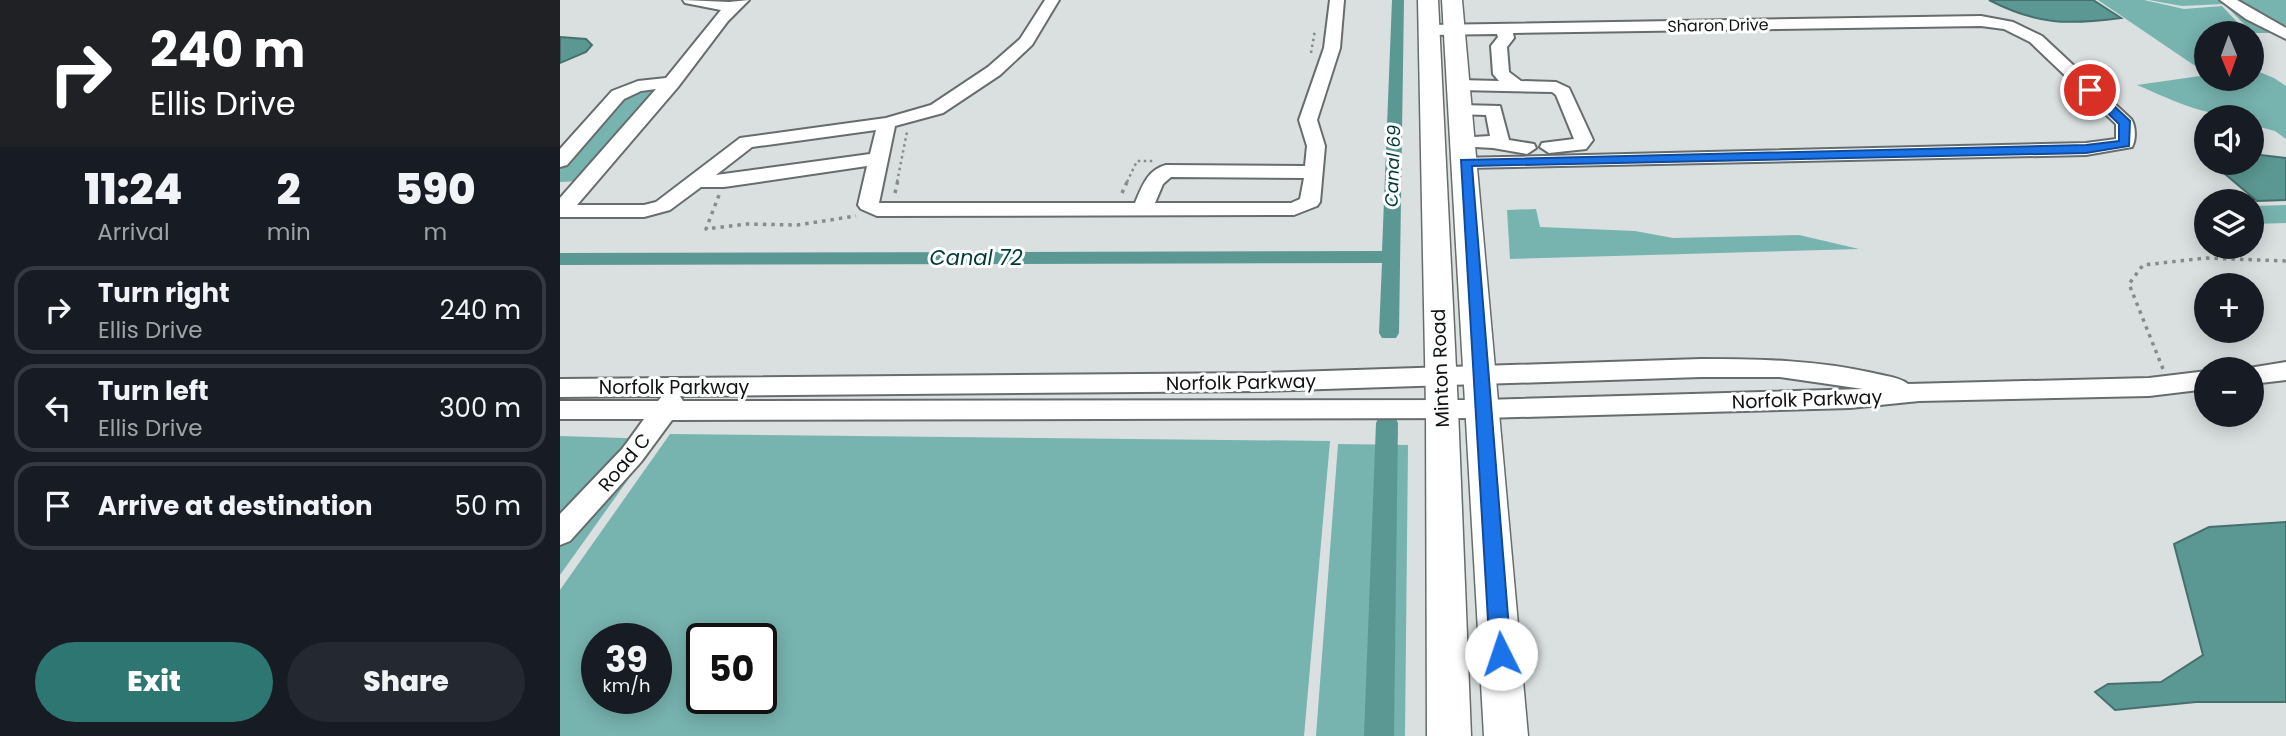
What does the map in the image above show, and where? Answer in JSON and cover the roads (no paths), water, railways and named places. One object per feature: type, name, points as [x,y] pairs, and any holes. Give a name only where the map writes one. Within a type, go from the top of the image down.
[{"type":"main road","name":"Minton Road","points":[[1428,0],[1449,736]]},
{"type":"main road","name":"Minton Road","points":[[1452,0],[1506,736]]},
{"type":"street","points":[[690,0],[736,4]]},
{"type":"street","points":[[560,210],[656,209],[747,142],[887,123],[937,109],[985,77],[1026,42],[1052,0]]},
{"type":"street","points":[[887,123],[868,205],[877,210],[1294,209],[1310,202],[1316,146],[1308,120],[1332,48],[1337,0]]},
{"type":"street","points":[[2227,0],[2286,34]]},
{"type":"street","points":[[560,210],[672,83],[736,4]]},
{"type":"street","name":"Sharon Drive","points":[[1429,30],[1981,21],[2008,25],[2036,39],[2125,123],[2125,144],[2086,149],[1529,154]]},
{"type":"street","points":[[1502,81],[1499,46],[1506,38],[1504,29]]},
{"type":"street","points":[[1459,85],[1502,81],[1556,87],[1563,92],[1584,140],[1579,145],[1529,154],[1464,152]]},
{"type":"street","points":[[560,161],[618,95],[638,86],[672,83]]},
{"type":"street","points":[[1461,110],[1494,110],[1500,142],[1529,154]]},
{"type":"street","points":[[1464,152],[1500,142]]},
{"type":"street","points":[[696,181],[724,181],[878,159]]},
{"type":"street","points":[[1142,209],[1154,181],[1166,171],[1314,172]]},
{"type":"street","points":[[560,187],[582,187]]},
{"type":"street","name":"Norfolk Parkway","points":[[1482,392],[1780,368],[1846,376],[1919,392]]},
{"type":"street","points":[[2264,373],[2286,371]]},
{"type":"street","name":"Norfolk Parkway","points":[[560,388],[1262,382],[1441,392]]},
{"type":"street","name":"Norfolk Parkway","points":[[560,410],[664,410],[1441,392],[1850,399],[1919,392],[2166,385],[2194,382]]},
{"type":"street","name":"Road C","points":[[560,533],[632,455],[682,387]]},
{"type":"waterway","name":"Canal 69","points":[[1389,333],[1398,0]]},
{"type":"waterway","name":"Canal 72","points":[[560,259],[1391,257]]},
{"type":"waterway","name":"Canal 69","points":[[1379,736],[1387,423]]}]
